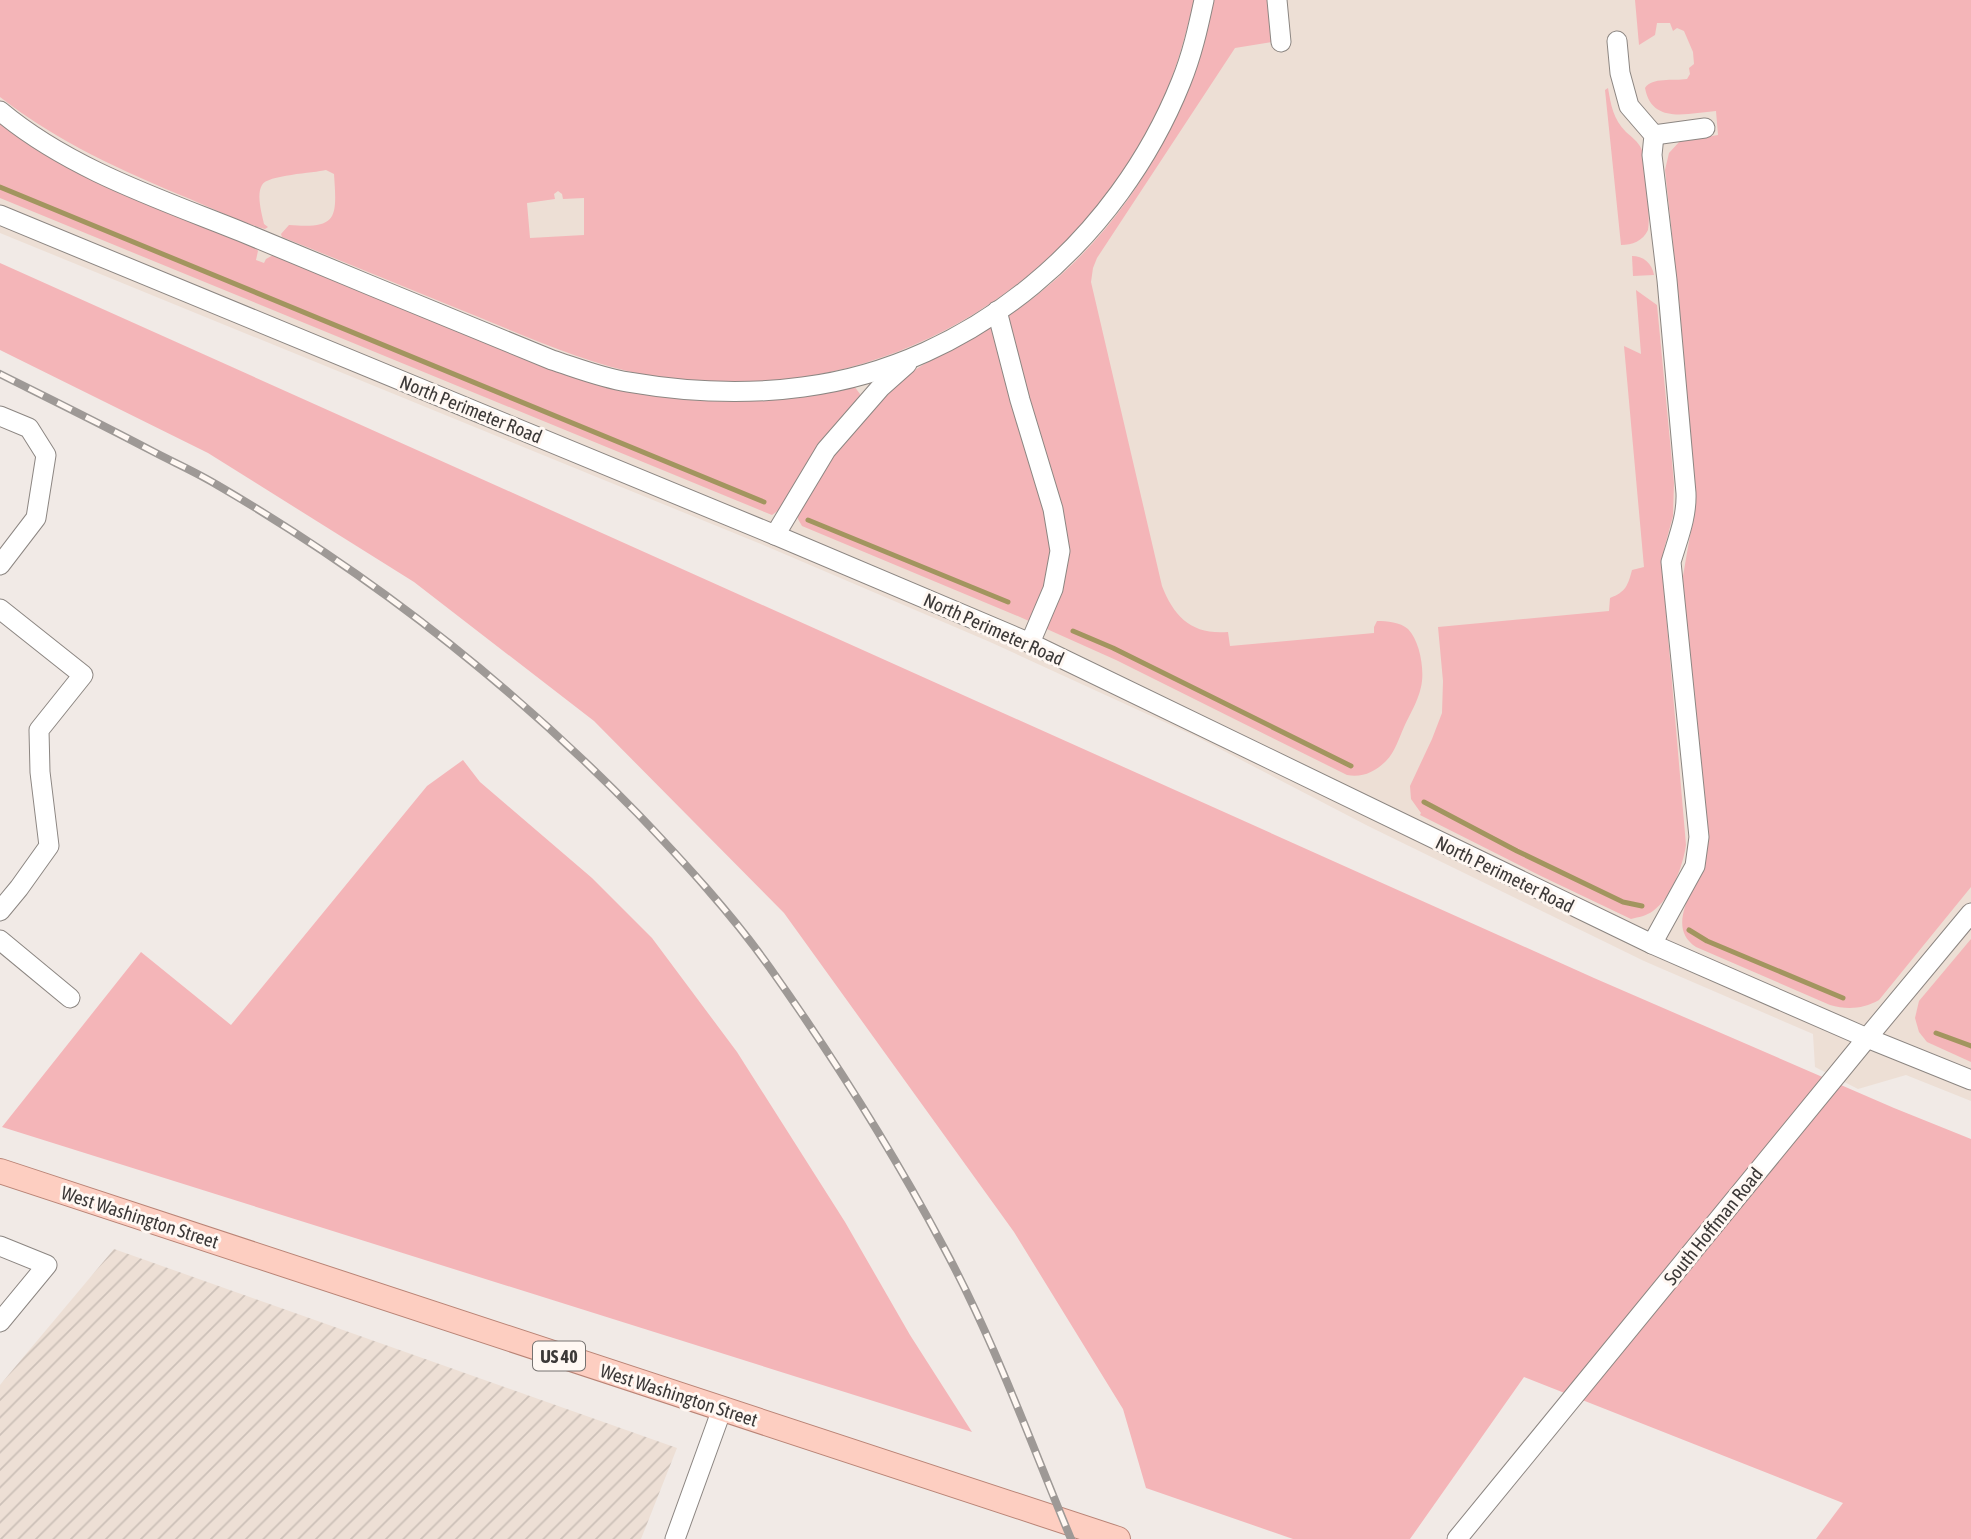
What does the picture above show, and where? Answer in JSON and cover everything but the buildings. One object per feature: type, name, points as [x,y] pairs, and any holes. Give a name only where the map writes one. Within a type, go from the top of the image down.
[{"type":"main road","name":"West Washington Street","points":[[0,1171],[1118,1539]]},
{"type":"street","points":[[0,111],[71,157],[142,192],[552,360],[627,382],[668,388],[746,392],[804,387],[873,371],[919,354],[973,327],[1053,268],[1093,227],[1124,188],[1156,137],[1181,82],[1204,0]]},
{"type":"street","points":[[1277,0],[1281,42]]},
{"type":"street","points":[[1617,41],[1620,73],[1629,106],[1654,135],[1652,155],[1687,500],[1684,524],[1671,562],[1699,837],[1695,866],[1652,944]]},
{"type":"street","points":[[1654,135],[1705,128]]},
{"type":"street","name":"North Perimeter Road","points":[[0,215],[1030,643],[1652,944],[1867,1038],[1971,1080]]},
{"type":"street","points":[[997,311],[1053,509],[1060,551],[1053,589],[1030,643]]},
{"type":"street","points":[[775,535],[826,450],[880,388],[919,354]]},
{"type":"street","points":[[0,415],[29,428],[46,455],[36,518],[0,565]]},
{"type":"street","points":[[0,609],[83,675],[39,730],[40,772],[49,846],[0,911]]},
{"type":"street","name":"South Hoffman Road","points":[[1457,1539],[1971,914]]},
{"type":"street","points":[[0,940],[70,998]]},
{"type":"street","points":[[0,1246],[47,1265],[0,1322]]},
{"type":"street","points":[[674,1539],[722,1409]]},
{"type":"shaded area","points":[[0,0],[1971,0],[1971,1101],[1906,1075],[1858,1089],[1815,1067],[1813,1034],[1644,961],[1368,826],[1197,737],[990,642],[768,547],[0,233]]},
{"type":"shaded area","points":[[0,0],[1194,0],[1174,71],[1144,138],[1102,200],[1052,254],[995,300],[933,336],[866,363],[795,378],[721,383],[646,375],[581,358],[282,237],[281,234],[289,225],[317,225],[331,218],[335,201],[334,174],[326,170],[272,179],[262,185],[259,199],[264,224],[268,227],[265,229],[140,178],[91,154],[45,128],[0,97]],"holes":[[[558,191],[563,199],[584,198],[584,235],[530,238],[527,203],[555,199],[554,194]]]},
{"type":"shaded area","points":[[1214,0],[1268,0],[1272,42],[1235,48],[1097,258],[1091,282],[1162,586],[1179,615],[1194,627],[1228,632],[1230,646],[1374,633],[1377,621],[1401,625],[1412,634],[1422,665],[1418,697],[1389,757],[1377,768],[1363,775],[1347,775],[1116,660],[802,526],[798,519],[797,507],[804,496],[885,393],[930,360],[1011,314],[1049,285],[1084,252],[1116,216],[1143,177],[1187,92]]},
{"type":"shaded area","points":[[1635,0],[1971,0],[1971,887],[1879,1000],[1861,1007],[1843,1008],[1830,1005],[1696,947],[1689,941],[1683,928],[1683,913],[1691,890],[1683,576],[1696,501],[1665,170],[1669,153],[1680,141],[1718,135],[1716,111],[1673,114],[1663,112],[1649,100],[1645,88],[1653,82],[1687,79],[1689,68],[1694,64],[1693,52],[1684,31],[1677,28],[1673,31],[1670,23],[1657,23],[1655,35],[1639,45]]},
{"type":"shaded area","points":[[1608,88],[1615,117],[1641,148],[1646,175],[1648,230],[1640,240],[1625,245],[1621,245],[1605,90]]},
{"type":"shaded area","points":[[0,122],[173,213],[256,248],[256,260],[264,263],[273,255],[595,384],[660,397],[724,402],[788,398],[854,386],[860,398],[779,510],[772,515],[0,198]]},
{"type":"shaded area","points":[[1632,256],[1646,261],[1654,275],[1633,276]]},
{"type":"shaded area","points":[[0,263],[1594,978],[1971,1139],[1971,1539],[1816,1539],[1843,1503],[1524,1377],[1410,1539],[1293,1539],[1146,1488],[1123,1409],[1014,1232],[784,913],[594,721],[414,582],[208,453],[0,350]]},
{"type":"shaded area","points":[[1636,290],[1657,305],[1674,483],[1673,516],[1664,549],[1663,578],[1686,845],[1671,890],[1650,913],[1631,919],[1420,815],[1411,799],[1410,786],[1442,713],[1443,681],[1438,627],[1609,611],[1610,598],[1626,587],[1632,570],[1644,567],[1624,346],[1641,354]]},
{"type":"shaded area","points":[[463,760],[480,782],[592,878],[652,938],[737,1052],[845,1222],[910,1335],[972,1432],[2,1127],[141,952],[231,1025],[427,786]]},
{"type":"shaded area","points":[[1971,939],[1971,1062],[1927,1042],[1919,1032],[1915,1018],[1919,1001]]},
{"type":"shaded area","points":[[114,1249],[677,1448],[641,1539],[0,1539],[0,1385]]},
{"type":"waterway","points":[[0,187],[764,502]]},
{"type":"waterway","points":[[808,520],[1008,602]]},
{"type":"waterway","points":[[1073,631],[1113,648],[1351,766]]},
{"type":"waterway","points":[[1424,802],[1623,902],[1642,906]]},
{"type":"waterway","points":[[1689,930],[1707,941],[1843,998]]},
{"type":"waterway","points":[[1936,1033],[1971,1046]]},
{"type":"railway","points":[[0,374],[211,481],[332,557],[386,595],[439,635],[541,721],[672,850],[723,908],[770,968],[839,1070],[903,1175],[979,1318],[1071,1539]]}]
